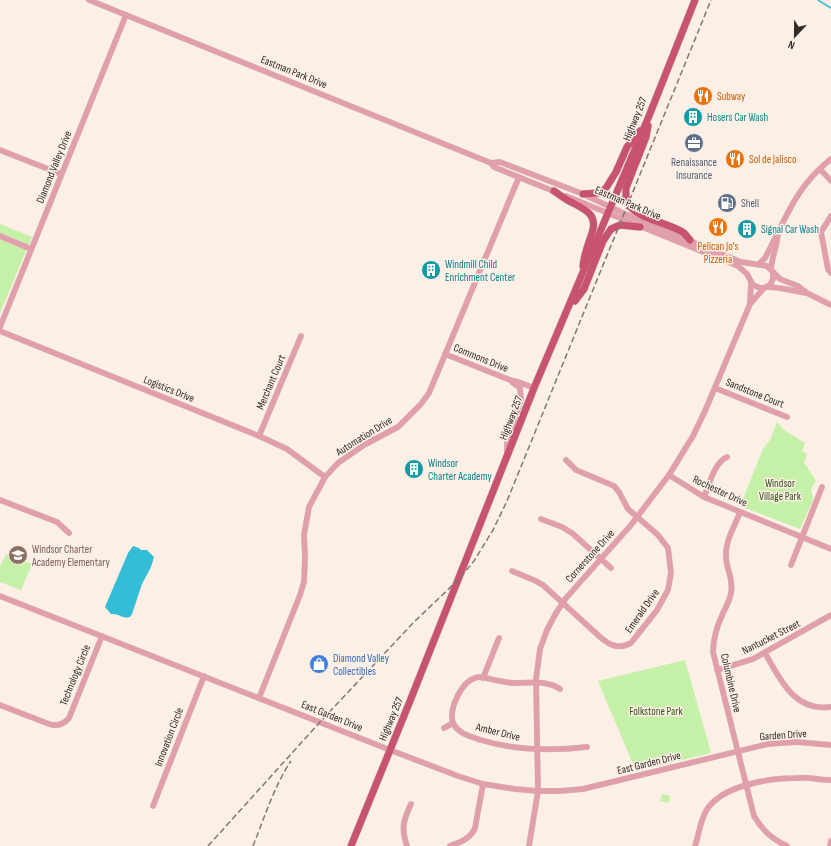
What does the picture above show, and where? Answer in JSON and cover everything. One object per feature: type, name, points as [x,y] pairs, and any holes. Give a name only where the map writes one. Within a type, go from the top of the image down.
[{"type":"main road","name":"Highway 257","points":[[351,846],[507,459],[534,388],[570,307],[582,274],[649,116],[695,0]]},
{"type":"main road","points":[[649,116],[646,136],[626,188],[627,202],[628,205],[637,212],[684,233],[690,240]]},
{"type":"main road","points":[[582,194],[599,193],[606,188],[616,172],[627,147],[645,125]]},
{"type":"main road","points":[[554,191],[571,202],[585,208],[590,213],[594,222],[593,231],[584,255],[582,274]]},
{"type":"main road","points":[[570,307],[584,289],[611,229],[620,225],[640,226]]},
{"type":"street","name":"Eastman Park Drive","points":[[89,0],[491,163],[494,167],[554,191],[690,240],[741,262],[758,265]]},
{"type":"street","name":"Diamond Valley Drive","points":[[0,327],[126,14]]},
{"type":"street","points":[[0,150],[62,174]]},
{"type":"street","points":[[807,293],[784,288],[756,287],[750,280],[750,271],[765,258],[796,196],[807,182],[831,159]]},
{"type":"street","name":"Eastman Park Drive","points":[[491,163],[500,162],[582,194],[609,211],[640,226],[738,266],[744,270],[750,280]]},
{"type":"street","points":[[820,169],[831,181]]},
{"type":"street","name":"Automation Drive","points":[[259,698],[304,582],[304,535],[309,506],[325,477],[338,463],[364,445],[398,427],[421,404],[429,392],[519,177]]},
{"type":"street","points":[[831,216],[821,232],[828,269],[831,273]]},
{"type":"street","points":[[766,287],[772,282],[772,256],[777,243],[778,232]]},
{"type":"street","points":[[0,236],[32,249]]},
{"type":"street","points":[[758,265],[763,264],[772,270],[780,279],[798,286],[807,293],[831,305]]},
{"type":"street","name":"Cornerstone Drive","points":[[750,280],[750,304]]},
{"type":"street","name":"Cornerstone Drive","points":[[529,846],[538,791],[536,683],[538,660],[543,639],[552,619],[562,603],[638,518],[669,475],[696,430],[750,304],[766,287]]},
{"type":"street","name":"Logistics Drive","points":[[0,331],[259,436],[287,449],[325,477]]},
{"type":"street","name":"Merchant Court","points":[[259,436],[301,336]]},
{"type":"street","name":"Commons Drive","points":[[445,354],[534,388]]},
{"type":"street","name":"Commons Drive","points":[[507,459],[507,442],[521,395],[520,388],[510,380]]},
{"type":"street","name":"Sandstone Court","points":[[715,388],[787,417]]},
{"type":"street","points":[[704,497],[717,466],[721,460],[727,457]]},
{"type":"street","name":"Emerald Drive","points":[[512,571],[539,582],[610,645],[620,647],[627,646],[633,641],[665,597],[668,590],[671,573],[666,545],[658,535],[626,507],[619,492],[614,486],[576,470],[566,460]]},
{"type":"street","name":"Rochester Drive","points":[[669,475],[704,497],[831,549]]},
{"type":"street","points":[[791,565],[822,487]]},
{"type":"street","points":[[0,500],[57,522],[69,533]]},
{"type":"street","name":"Columbine Drive","points":[[740,512],[726,551],[726,561],[732,586],[730,596],[714,637],[713,652],[754,816],[760,826],[773,839],[787,846]]},
{"type":"street","points":[[541,519],[562,527],[572,533],[611,568]]},
{"type":"street","name":"East Garden Drive","points":[[0,596],[390,750],[482,784],[538,791],[583,789],[737,752]]},
{"type":"street","name":"Nantucket Street","points":[[717,670],[745,662],[765,653],[831,615]]},
{"type":"street","name":"Technology Circle","points":[[0,705],[49,724],[58,725],[66,722],[69,718],[102,636]]},
{"type":"street","points":[[483,678],[499,638]]},
{"type":"street","points":[[765,653],[792,695],[812,706],[821,708],[831,707]]},
{"type":"street","name":"Innovation Circle","points":[[153,806],[204,676]]},
{"type":"street","points":[[444,728],[453,723],[453,709],[463,686],[473,679],[483,678],[505,682],[550,684],[560,689]]},
{"type":"street","name":"Amber Drive","points":[[453,723],[457,729],[472,737],[513,748],[556,750],[587,747]]},
{"type":"street","name":"Garden Drive","points":[[737,752],[779,743],[809,742],[831,745]]},
{"type":"street","points":[[695,846],[702,822],[710,806],[719,797],[729,791],[766,780],[799,778],[831,780]]},
{"type":"street","points":[[450,846],[466,839],[473,832],[475,828],[482,784]]},
{"type":"street","points":[[407,846],[402,828],[404,818],[411,804]]},
{"type":"street","points":[[830,846],[831,841]]},
{"type":"green space","points":[[0,224],[32,237],[0,313]]},
{"type":"green space","name":"Windsor Village Park","points":[[777,422],[784,430],[805,443],[802,451],[807,454],[804,462],[816,481],[811,489],[813,498],[812,502],[800,529],[740,506],[763,449],[770,440]]},
{"type":"green space","points":[[6,554],[32,564],[21,590],[0,582],[0,566]]},
{"type":"green space","name":"Folkstone Park","points":[[685,660],[711,753],[636,771],[598,681]]},
{"type":"green space","points":[[662,794],[670,796],[669,803],[660,801]]},
{"type":"water","points":[[133,546],[141,550],[147,550],[154,557],[151,567],[142,584],[130,617],[111,614],[105,607],[128,553]]},
{"type":"waterway","points":[[818,0],[831,8]]},
{"type":"railway","points":[[208,846],[320,722],[414,622],[459,579],[474,561],[493,530],[507,501],[711,0]]},
{"type":"railway","points":[[253,846],[274,792],[291,761]]},
{"type":"place","name":"Subway","points":[[703,96]]},
{"type":"place","name":"Hosers Car Wash","points":[[693,117]]},
{"type":"place","name":"Renaissance Insurance","points":[[694,143]]},
{"type":"place","name":"Sol de Jalisco","points":[[735,159]]},
{"type":"place","name":"Shell","points":[[727,203]]},
{"type":"place","name":"Pelican Jo's Pizzeria","points":[[718,227]]},
{"type":"place","name":"Signal Car Wash","points":[[747,229]]},
{"type":"place","name":"Windmill Child Enrichment Center","points":[[431,270]]},
{"type":"place","name":"Windsor Charter Academy","points":[[414,469]]},
{"type":"place","name":"Windsor Charter Academy Elementary","points":[[18,555]]},
{"type":"place","name":"Diamond Valley Collectibles","points":[[319,664]]}]
